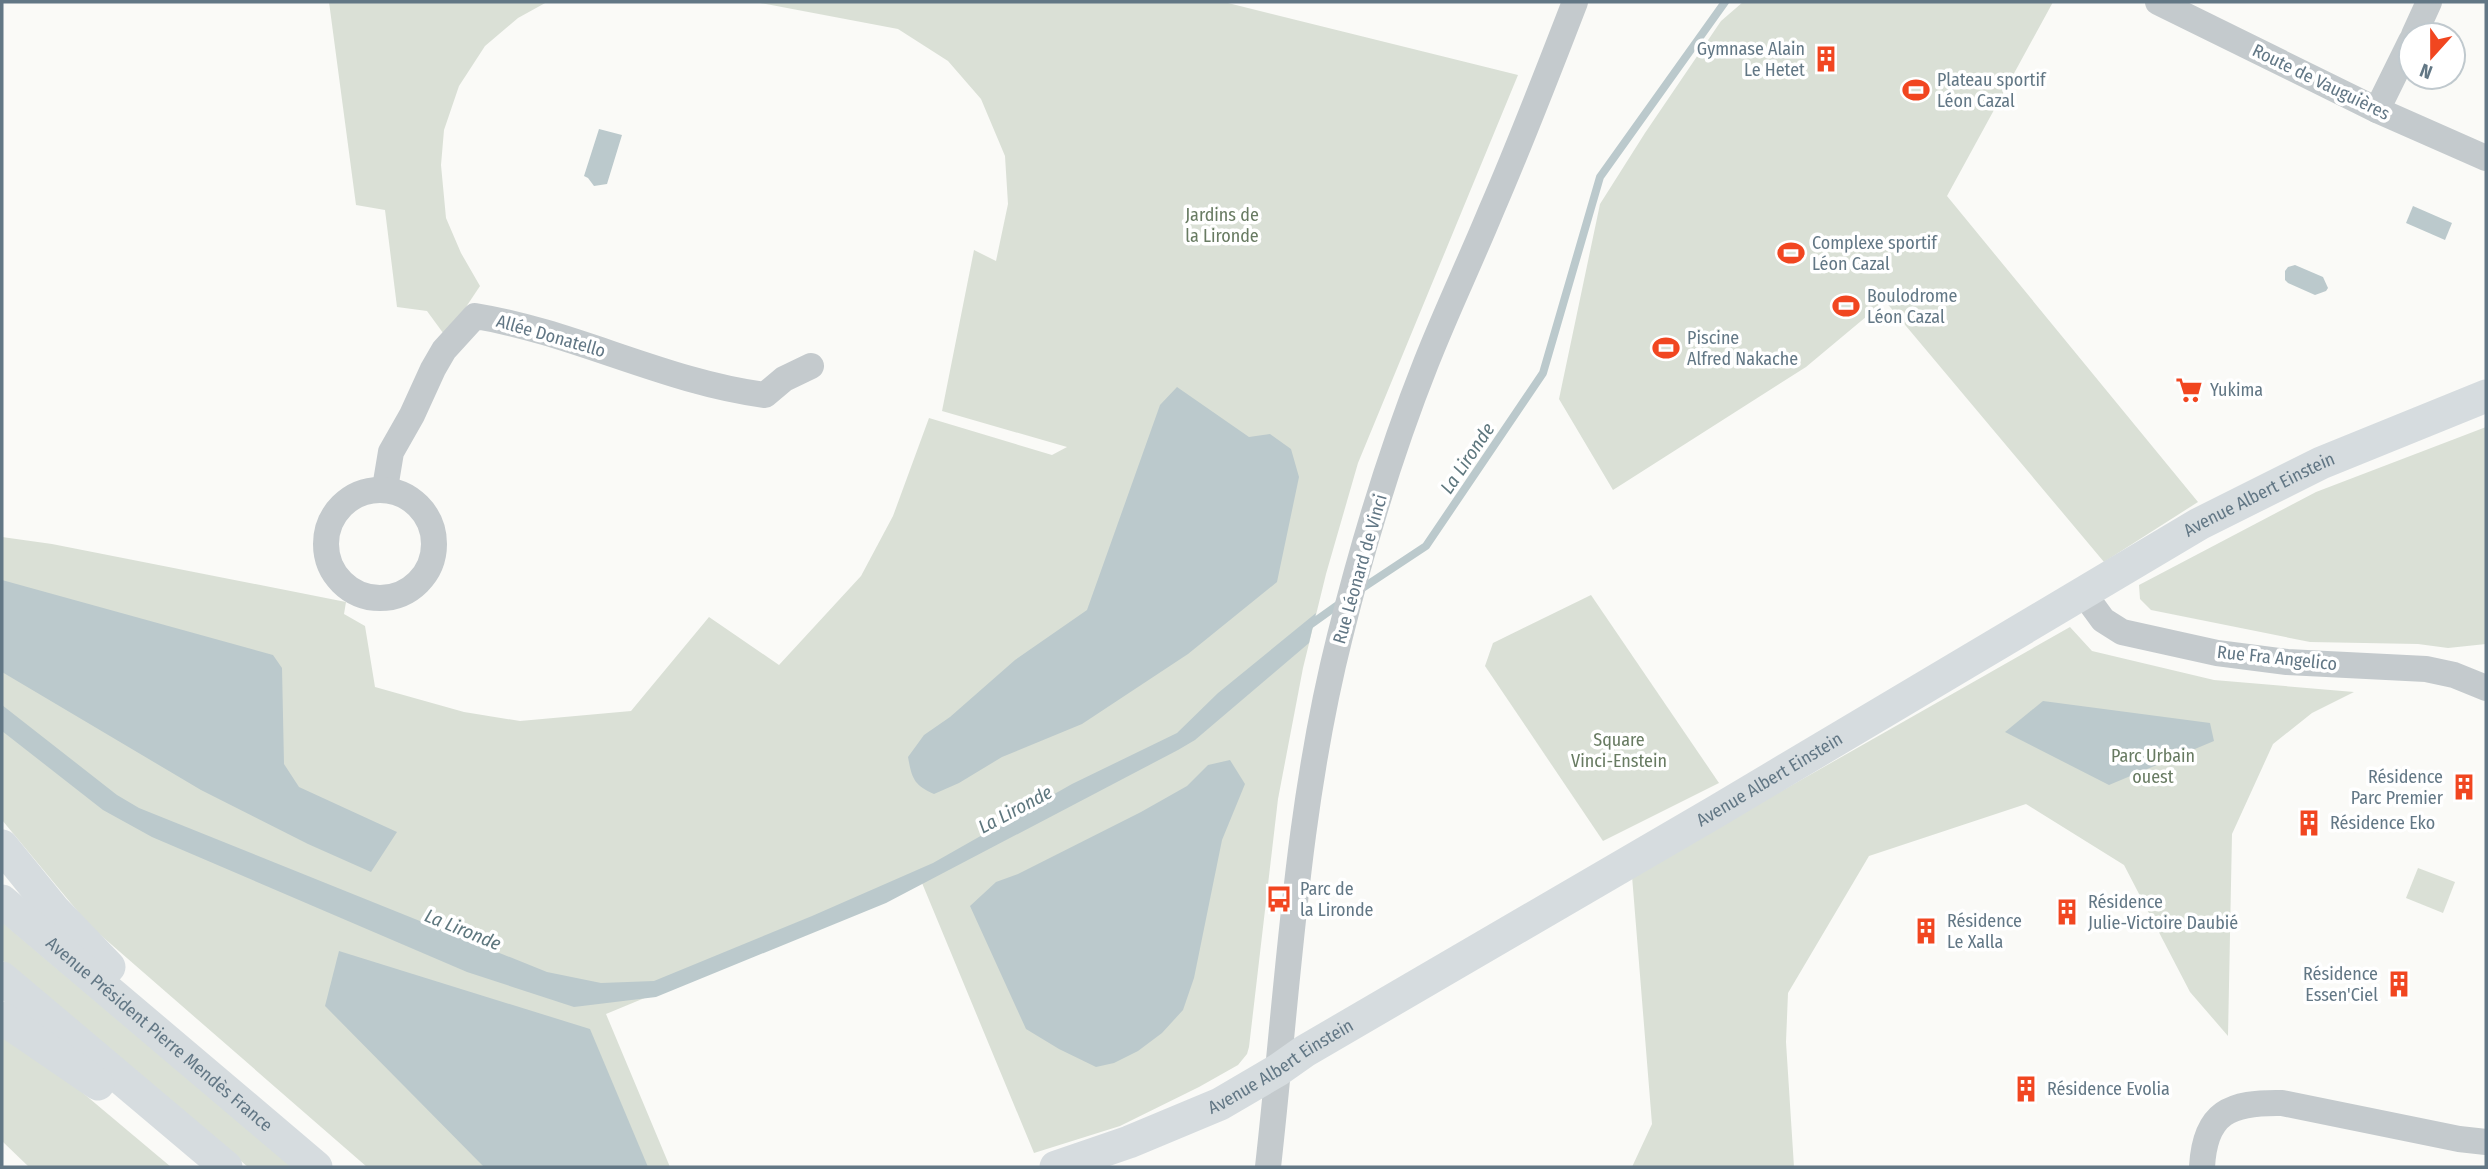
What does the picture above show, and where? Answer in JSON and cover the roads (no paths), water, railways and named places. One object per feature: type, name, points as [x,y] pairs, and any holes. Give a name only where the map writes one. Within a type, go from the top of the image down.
[{"type":"main road","name":"Avenue Albert Einstein","points":[[1056,1167],[1129,1142],[1220,1104],[1305,1051],[1715,812],[2199,524],[2321,463],[2486,396]]},
{"type":"main road","points":[[2,846],[54,910],[119,978],[119,1000]]},
{"type":"main road","name":"Avenue Président Pierre Mendès France","points":[[2,901],[316,1167]]},
{"type":"main road","points":[[2,978],[226,1167]]},
{"type":"main road","points":[[2,1018],[113,1095],[142,1096]]},
{"type":"street","name":"Rue Léonard de Vinci","points":[[1268,1167],[1283,1003],[1310,777],[1340,634],[1369,527],[1401,429],[1426,362],[1492,211],[1575,2]]},
{"type":"street","name":"Route de Vauguières","points":[[2158,2],[2377,110],[2486,158]]},
{"type":"street","points":[[2420,21],[2429,2]]},
{"type":"street","points":[[2377,110],[2397,69]]},
{"type":"street","name":"Allée Donatello","points":[[385,488],[391,452],[433,369],[444,350],[475,316],[533,328],[664,372],[732,390],[765,394],[784,379],[811,366]]},
{"type":"street","points":[[385,488],[409,497],[425,512],[433,530],[435,548],[427,573],[411,589],[393,597],[377,598],[361,595],[340,580],[328,561],[325,543],[327,529],[335,512],[348,499],[368,490],[385,488]]},
{"type":"street","name":"Rue Fra Angelico","points":[[2084,594],[2103,620],[2122,632],[2217,653],[2276,661],[2426,669],[2454,674],[2486,688]]},
{"type":"street","points":[[2202,1167],[2203,1145],[2215,1120],[2235,1108],[2264,1103],[2282,1103],[2459,1139],[2486,1142]]},
{"type":"waterway","name":"La Lironde","points":[[1358,591],[1426,546],[1543,373],[1600,177],[1725,2]]},
{"type":"waterway","name":"La Lironde","points":[[1307,627],[1342,602]]},
{"type":"place","name":"Gymnase Alain Le Hetet","points":[[1826,59]]},
{"type":"place","name":"Plateau sportif Léon Cazal","points":[[1916,90]]},
{"type":"place","name":"Complexe sportif Léon Cazal","points":[[1791,253]]},
{"type":"place","name":"Boulodrome Léon Cazal","points":[[1846,306]]},
{"type":"place","name":"Piscine Alfred Nakache","points":[[1666,348]]},
{"type":"place","name":"Yukima","points":[[2189,390]]},
{"type":"place","name":"Résidence Parc Premier","points":[[2464,787]]},
{"type":"place","name":"Résidence Eko","points":[[2309,823]]},
{"type":"place","name":"Parc de la Lironde","points":[[1279,899]]},
{"type":"place","name":"Résidence Julie-Victoire Daubié","points":[[2067,912]]},
{"type":"place","name":"Résidence Le Xalla","points":[[1926,931]]},
{"type":"place","name":"Résidence Essen'Ciel","points":[[2399,984]]},
{"type":"place","name":"Résidence Evolia","points":[[2026,1089]]},
{"type":"park label","name":"Jardins de la Lironde","points":[[1222,225]]},
{"type":"park label","name":"Square Vinci-Enstein","points":[[1619,750]]},
{"type":"park label","name":"Parc Urbain ouest","points":[[2153,766]]}]
